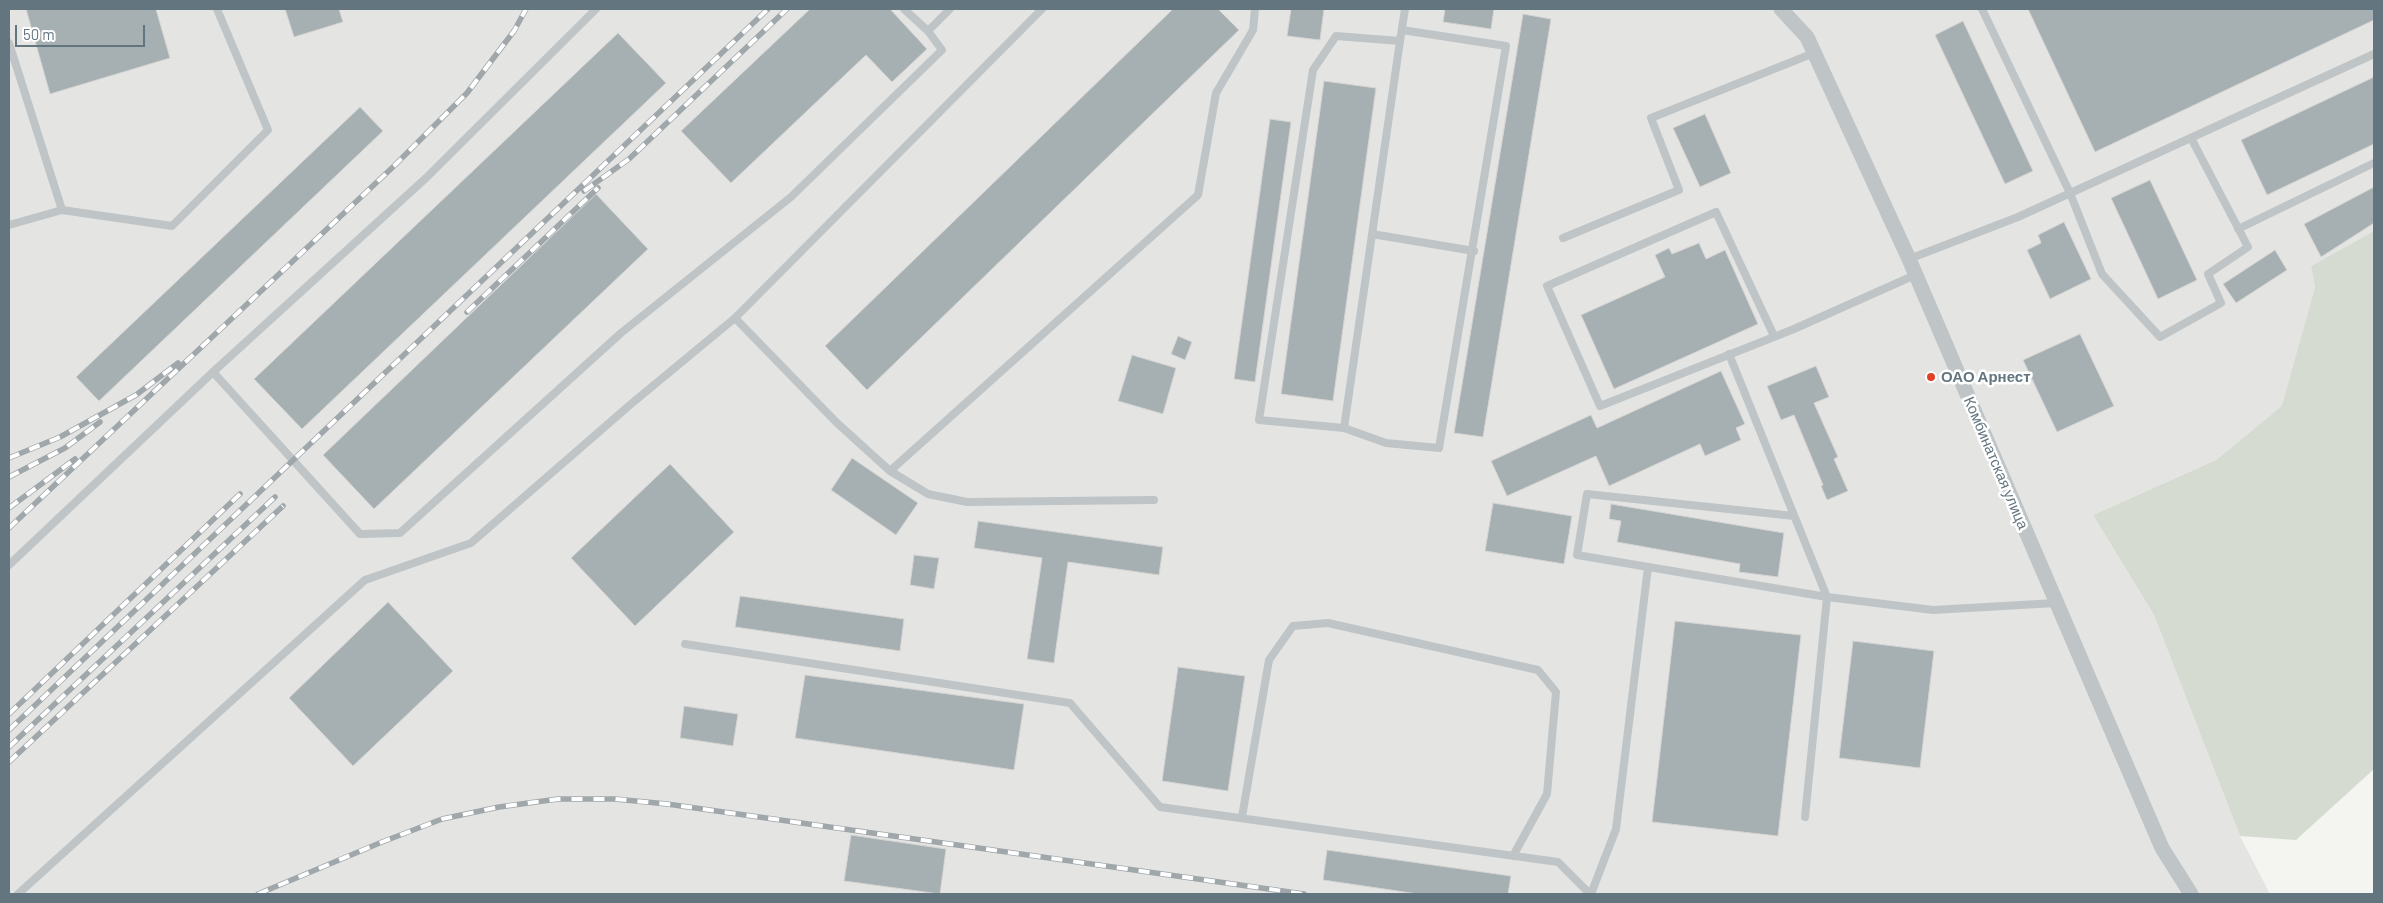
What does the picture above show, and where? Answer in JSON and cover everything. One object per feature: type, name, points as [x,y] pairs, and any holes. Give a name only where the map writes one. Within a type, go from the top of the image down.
[{"type":"street","name":"Комбинатская улица","points":[[1781,9],[1807,37],[1916,275],[2162,848],[2191,894]]},
{"type":"lane","points":[[9,225],[62,210],[172,226],[268,130],[218,9]]},
{"type":"lane","points":[[9,565],[213,372],[426,178],[596,9]]},
{"type":"lane","points":[[213,372],[360,534],[400,533],[621,333],[799,190],[942,50],[928,31],[904,9]]},
{"type":"lane","points":[[928,31],[950,9]]},
{"type":"lane","points":[[18,894],[365,580],[471,543],[735,318],[1042,9]]},
{"type":"lane","points":[[890,471],[1198,195],[1216,93],[1253,30],[1255,9]]},
{"type":"lane","points":[[1344,428],[1405,9]]},
{"type":"lane","points":[[1982,9],[2070,193],[2102,274],[2160,337],[2221,303],[2208,274],[2248,248],[2191,138]]},
{"type":"lane","points":[[1400,41],[1336,36],[1313,70],[1259,420],[1344,428],[1386,444],[1439,448],[1474,251],[1506,46],[1402,30]]},
{"type":"lane","points":[[9,47],[62,210]]},
{"type":"lane","points":[[1563,238],[1679,190],[1651,118],[1814,53]]},
{"type":"lane","points":[[1909,260],[2018,217],[2374,54]]},
{"type":"lane","points":[[2238,229],[2374,163]]},
{"type":"lane","points":[[1774,336],[1716,212],[1547,286],[1600,406],[1774,336],[1916,275]]},
{"type":"lane","points":[[1372,234],[1474,251]]},
{"type":"lane","points":[[735,318],[836,422],[890,471],[928,494],[967,502],[1154,500]]},
{"type":"lane","points":[[1729,354],[1827,597],[1805,817]]},
{"type":"lane","points":[[1794,516],[1587,494],[1577,555],[1827,597],[1933,610],[2056,603]]},
{"type":"lane","points":[[685,644],[1070,703],[1160,807],[1558,862],[1591,894],[1616,829],[1648,567]]},
{"type":"lane","points":[[1242,818],[1269,660],[1293,626],[1328,623],[1538,670],[1556,692],[1547,794],[1513,856]]},
{"type":"shaded area","points":[[9,9],[2374,9],[2374,231],[2311,266],[2315,287],[2283,406],[2216,460],[2093,515],[2154,615],[2240,836],[2270,894],[9,894]]},
{"type":"shaded area","points":[[2374,231],[2374,769],[2296,840],[2240,836],[2154,615],[2093,515],[2216,460],[2282,406],[2315,287],[2311,266]]},
{"type":"building","points":[[26,9],[156,9],[170,58],[50,94]]},
{"type":"building","points":[[285,9],[339,9],[343,22],[294,37]]},
{"type":"building","points":[[810,9],[890,9],[927,49],[892,82],[866,55],[731,183],[681,131]]},
{"type":"building","points":[[1173,9],[1218,9],[1239,30],[867,390],[825,346]]},
{"type":"building","points":[[1291,9],[1324,9],[1320,40],[1287,36]]},
{"type":"building","points":[[1445,9],[1494,9],[1491,29],[1443,22]]},
{"type":"building","points":[[2028,9],[2374,9],[2374,20],[2095,152]]},
{"type":"building","points":[[1523,14],[1551,19],[1483,437],[1454,433]]},
{"type":"building","points":[[1963,21],[2033,171],[2005,184],[1935,35]]},
{"type":"building","points":[[618,33],[666,83],[302,429],[254,379]]},
{"type":"building","points":[[2374,77],[2374,144],[2267,195],[2241,140]]},
{"type":"building","points":[[1324,81],[1376,88],[1333,401],[1281,394]]},
{"type":"building","points":[[360,107],[383,131],[99,401],[76,377]]},
{"type":"building","points":[[1705,114],[1731,173],[1700,187],[1673,128]]},
{"type":"building","points":[[1270,119],[1291,122],[1255,382],[1234,379]]},
{"type":"building","points":[[2150,180],[2197,280],[2158,299],[2111,198]]},
{"type":"building","points":[[2374,187],[2374,223],[2321,257],[2304,224]]},
{"type":"building","points":[[596,194],[648,249],[374,509],[323,455]]},
{"type":"building","points":[[2064,222],[2091,279],[2050,299],[2027,250],[2041,243],[2038,235]]},
{"type":"building","points":[[1699,243],[1706,259],[1725,250],[1758,324],[1614,389],[1581,315],[1665,277],[1655,255],[1669,248],[1672,254]]},
{"type":"building","points":[[2275,250],[2287,270],[2236,303],[2223,284]]},
{"type":"building","points":[[2080,334],[2114,406],[2057,432],[2023,360]]},
{"type":"building","points":[[1178,336],[1192,342],[1185,360],[1171,354]]},
{"type":"building","points":[[1132,355],[1176,368],[1163,414],[1118,401]]},
{"type":"building","points":[[1816,366],[1829,397],[1814,403],[1838,457],[1834,459],[1848,491],[1827,500],[1821,486],[1823,485],[1794,415],[1781,420],[1767,386]]},
{"type":"building","points":[[1721,371],[1745,424],[1736,428],[1741,440],[1705,456],[1700,444],[1609,486],[1596,456],[1507,496],[1491,461],[1591,415],[1597,428]]},
{"type":"building","points":[[852,458],[918,503],[896,535],[831,490]]},
{"type":"building","points":[[670,464],[734,532],[635,626],[571,558]]},
{"type":"building","points":[[1493,503],[1572,516],[1564,564],[1485,551]]},
{"type":"building","points":[[1611,504],[1784,533],[1778,577],[1739,572],[1740,564],[1617,542],[1621,521],[1609,519]]},
{"type":"building","points":[[978,521],[1163,547],[1159,575],[1068,562],[1054,663],[1027,659],[1042,558],[974,548]]},
{"type":"building","points":[[914,555],[939,558],[934,589],[910,585]]},
{"type":"building","points":[[740,596],[904,619],[900,651],[735,627]]},
{"type":"building","points":[[388,602],[453,671],[353,766],[289,698]]},
{"type":"building","points":[[1675,621],[1801,635],[1778,836],[1652,822]]},
{"type":"building","points":[[1853,641],[1934,651],[1920,768],[1839,758]]},
{"type":"building","points":[[1178,667],[1245,676],[1228,791],[1162,781]]},
{"type":"building","points":[[805,675],[1024,704],[1014,770],[795,738]]},
{"type":"building","points":[[684,706],[738,714],[733,746],[680,738]]},
{"type":"building","points":[[851,835],[946,849],[940,894],[844,881]]},
{"type":"building","points":[[1327,850],[1511,876],[1508,894],[1418,894],[1323,880]]},
{"type":"railway","points":[[9,528],[394,166],[467,93],[514,31],[526,9]]},
{"type":"railway","points":[[9,730],[768,9]]},
{"type":"railway","points":[[584,191],[629,159],[787,9]]},
{"type":"railway","points":[[467,312],[598,188]]},
{"type":"railway","points":[[9,458],[60,437],[136,395],[178,363]]},
{"type":"railway","points":[[9,477],[65,448],[100,422]]},
{"type":"railway","points":[[9,508],[75,459]]},
{"type":"railway","points":[[9,714],[240,494]]},
{"type":"railway","points":[[9,747],[275,497]]},
{"type":"railway","points":[[9,762],[283,506]]},
{"type":"railway","points":[[258,894],[442,819],[499,807],[558,799],[615,799],[667,804],[1304,894]]},
{"type":"place","name":"ОАО Арнест","points":[[1931,377]]}]
